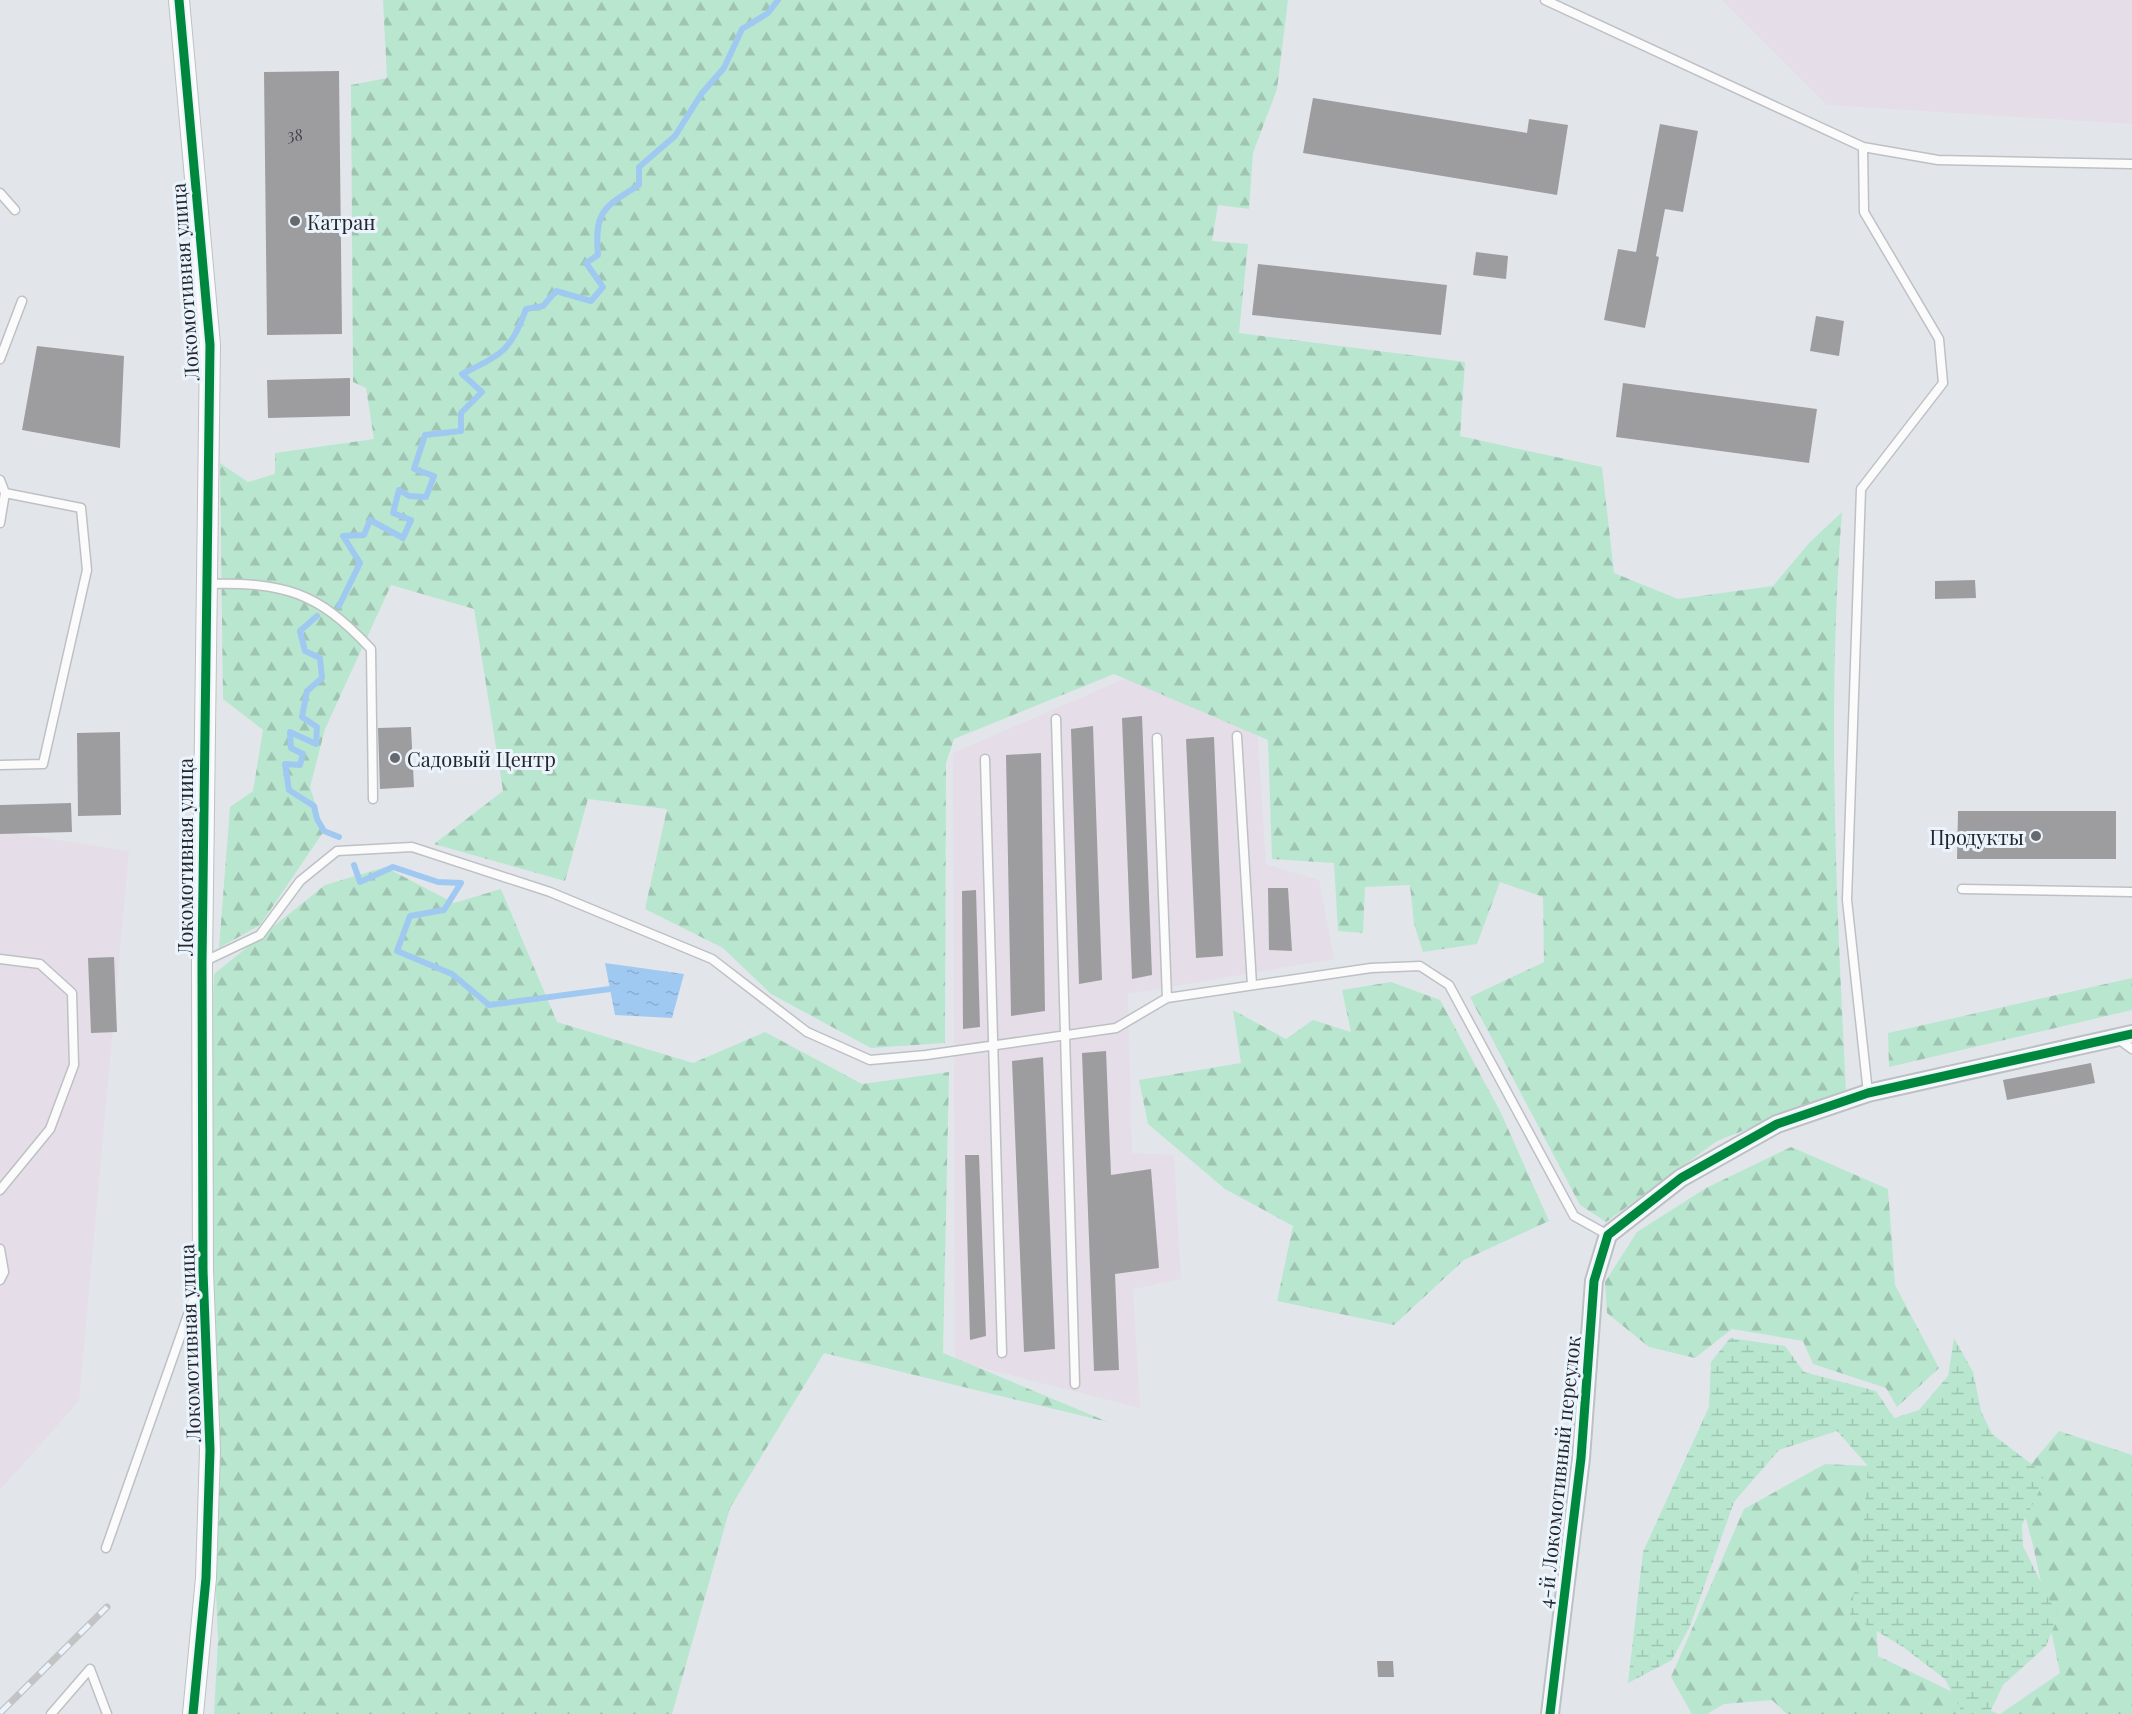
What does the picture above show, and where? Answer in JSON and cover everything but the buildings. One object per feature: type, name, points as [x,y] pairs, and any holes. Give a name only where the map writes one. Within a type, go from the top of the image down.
[{"type":"street","name":"Локомотивная улица","points":[[179,0],[210,345],[202,963],[204,1271],[210,1450],[206,1578],[193,1714]]},
{"type":"street","points":[[1608,1235],[1681,1179],[1777,1124],[1868,1093],[2124,1036]]},
{"type":"street","name":"4-й Локомотивный переулок","points":[[1551,1714],[1581,1458],[1594,1281],[1608,1235]]},
{"type":"lane","points":[[1545,0],[1863,147],[1938,160],[2132,164]]},
{"type":"lane","points":[[1863,147],[1864,212],[1939,339],[1943,384],[1861,489],[1847,900],[1868,1093]]},
{"type":"lane","points":[[0,193],[15,210]]},
{"type":"lane","points":[[0,359],[22,301]]},
{"type":"lane","points":[[0,480],[5,493],[0,523]]},
{"type":"lane","points":[[0,765],[43,764],[87,570],[81,508],[5,493]]},
{"type":"lane","points":[[206,584],[279,586],[311,598],[348,624],[371,649],[373,799]]},
{"type":"lane","points":[[1056,719],[1076,1384]]},
{"type":"lane","points":[[1237,735],[1252,985]]},
{"type":"lane","points":[[1157,738],[1167,998]]},
{"type":"lane","points":[[985,759],[1002,1353]]},
{"type":"lane","points":[[202,963],[260,935],[300,881],[337,851],[412,847],[550,892],[712,959],[807,1032],[870,1060],[1116,1029],[1167,998],[1371,968],[1420,966],[1449,985],[1574,1216],[1608,1235]]},
{"type":"lane","points":[[1962,889],[2132,892]]},
{"type":"lane","points":[[0,959],[40,964],[72,993],[74,1065],[50,1130],[0,1190]]},
{"type":"lane","points":[[2124,1036],[2132,1049]]},
{"type":"lane","points":[[0,1249],[4,1272],[0,1280]]},
{"type":"lane","points":[[106,1548],[204,1271]]},
{"type":"lane","points":[[51,1714],[90,1669],[107,1714]]},
{"type":"shaded area","points":[[1722,0],[2132,0],[2132,124],[1827,105]]},
{"type":"shaded area","points":[[1133,675],[1257,724],[1266,864],[1319,880],[1334,959],[1128,994],[1132,1153],[1174,1155],[1181,1279],[1133,1289],[1140,1408],[955,1361],[953,753]]},
{"type":"shaded area","points":[[0,831],[129,851],[79,1401],[0,1490]]},
{"type":"green space","points":[[383,0],[1288,0],[1277,89],[1253,153],[1249,209],[1218,205],[1212,241],[1248,244],[1239,333],[1465,362],[1460,436],[1602,467],[1614,573],[1678,599],[1773,586],[1810,542],[1842,512],[1837,584],[1834,728],[1836,873],[1846,1090],[1717,1141],[1606,1222],[1580,1205],[1470,997],[1544,962],[1543,897],[1500,882],[1477,944],[1423,952],[1414,924],[1410,885],[1365,887],[1363,933],[1338,931],[1334,863],[1272,859],[1268,740],[1114,674],[954,739],[946,763],[945,1043],[871,1048],[771,994],[723,948],[645,909],[667,809],[588,799],[565,881],[434,844],[503,791],[474,609],[391,585],[325,729],[310,787],[324,831],[260,925],[219,948],[230,807],[253,791],[263,730],[223,699],[220,463],[248,482],[275,474],[275,453],[374,439],[366,388],[353,382],[351,85],[387,78]]},
{"type":"green space","points":[[385,867],[454,903],[501,889],[557,1022],[693,1063],[765,1032],[862,1084],[949,1072],[943,1353],[1108,1422],[824,1353],[730,1508],[672,1714],[214,1714],[218,1640],[203,1271],[214,974],[325,885]]},
{"type":"green space","points":[[2132,978],[2132,1010],[1889,1067],[1888,1033]]},
{"type":"green space","points":[[1391,982],[1440,1000],[1500,1111],[1549,1221],[1464,1260],[1394,1325],[1277,1301],[1293,1226],[1225,1189],[1148,1124],[1139,1080],[1241,1063],[1233,1010],[1286,1039],[1313,1020],[1351,1032],[1342,990]]},
{"type":"green space","points":[[1791,1147],[1888,1189],[1895,1285],[1939,1368],[1897,1407],[1886,1388],[1813,1364],[1803,1341],[1732,1329],[1695,1358],[1649,1347],[1607,1313],[1605,1282],[1637,1232],[1706,1188]]},
{"type":"green space","points":[[1730,1338],[1785,1346],[1804,1372],[1876,1391],[1894,1418],[1919,1410],[1948,1376],[1954,1338],[1973,1372],[1981,1411],[1992,1434],[2034,1466],[2045,1480],[2022,1525],[2023,1546],[2058,1617],[2046,1646],[2003,1685],[1989,1714],[1963,1714],[1945,1679],[1903,1647],[1850,1615],[1862,1547],[1868,1466],[1837,1431],[1779,1450],[1734,1502],[1690,1626],[1672,1660],[1628,1683],[1643,1552],[1709,1407],[1711,1362]]},
{"type":"green space","points":[[2059,1431],[2132,1455],[2132,1714],[2000,1714],[2060,1673],[2033,1545],[2016,1482]]},
{"type":"green space","points":[[1825,1464],[1868,1466],[1878,1656],[1998,1714],[1787,1714],[1772,1700],[1724,1704],[1707,1714],[1692,1714],[1671,1677],[1744,1509]]},
{"type":"water","points":[[605,963],[684,974],[672,1018],[615,1015]]},
{"type":"waterway","points":[[339,606],[360,563],[343,536],[364,535],[370,520],[403,538],[411,520],[393,513],[399,490],[409,496],[426,497],[434,476],[414,469],[425,435],[461,431],[461,413],[482,392],[462,374],[503,350],[515,335],[526,309],[543,306],[556,291],[591,301],[603,287],[586,263],[598,255],[598,229],[604,212],[617,199],[639,185],[639,167],[675,136],[702,93],[724,68],[742,29],[768,13],[778,0]]},
{"type":"waterway","points":[[317,616],[300,631],[305,651],[320,658],[322,678],[307,691],[302,717],[317,727],[316,744],[290,732],[291,748],[303,754],[300,765],[285,764],[289,790],[314,806],[317,819],[324,831],[339,837]]},
{"type":"waterway","points":[[354,865],[360,882],[393,867],[438,882],[461,883],[444,910],[410,916],[397,951],[452,974],[489,1005],[610,989]]},
{"type":"railway","points":[[0,1713],[107,1607]]},
{"type":"cycle path","points":[[179,0],[210,345],[202,963],[203,1271],[210,1450],[206,1578],[193,1714]]},
{"type":"cycle path","points":[[1550,1714],[1581,1458],[1594,1281],[1608,1235],[1681,1178],[1777,1124],[1868,1093],[2132,1034]]},
{"type":"place","name":"Катран","points":[[295,221]]},
{"type":"place","name":"Садовый Центр","points":[[395,758]]},
{"type":"place","name":"Продукты","points":[[2036,836]]}]
